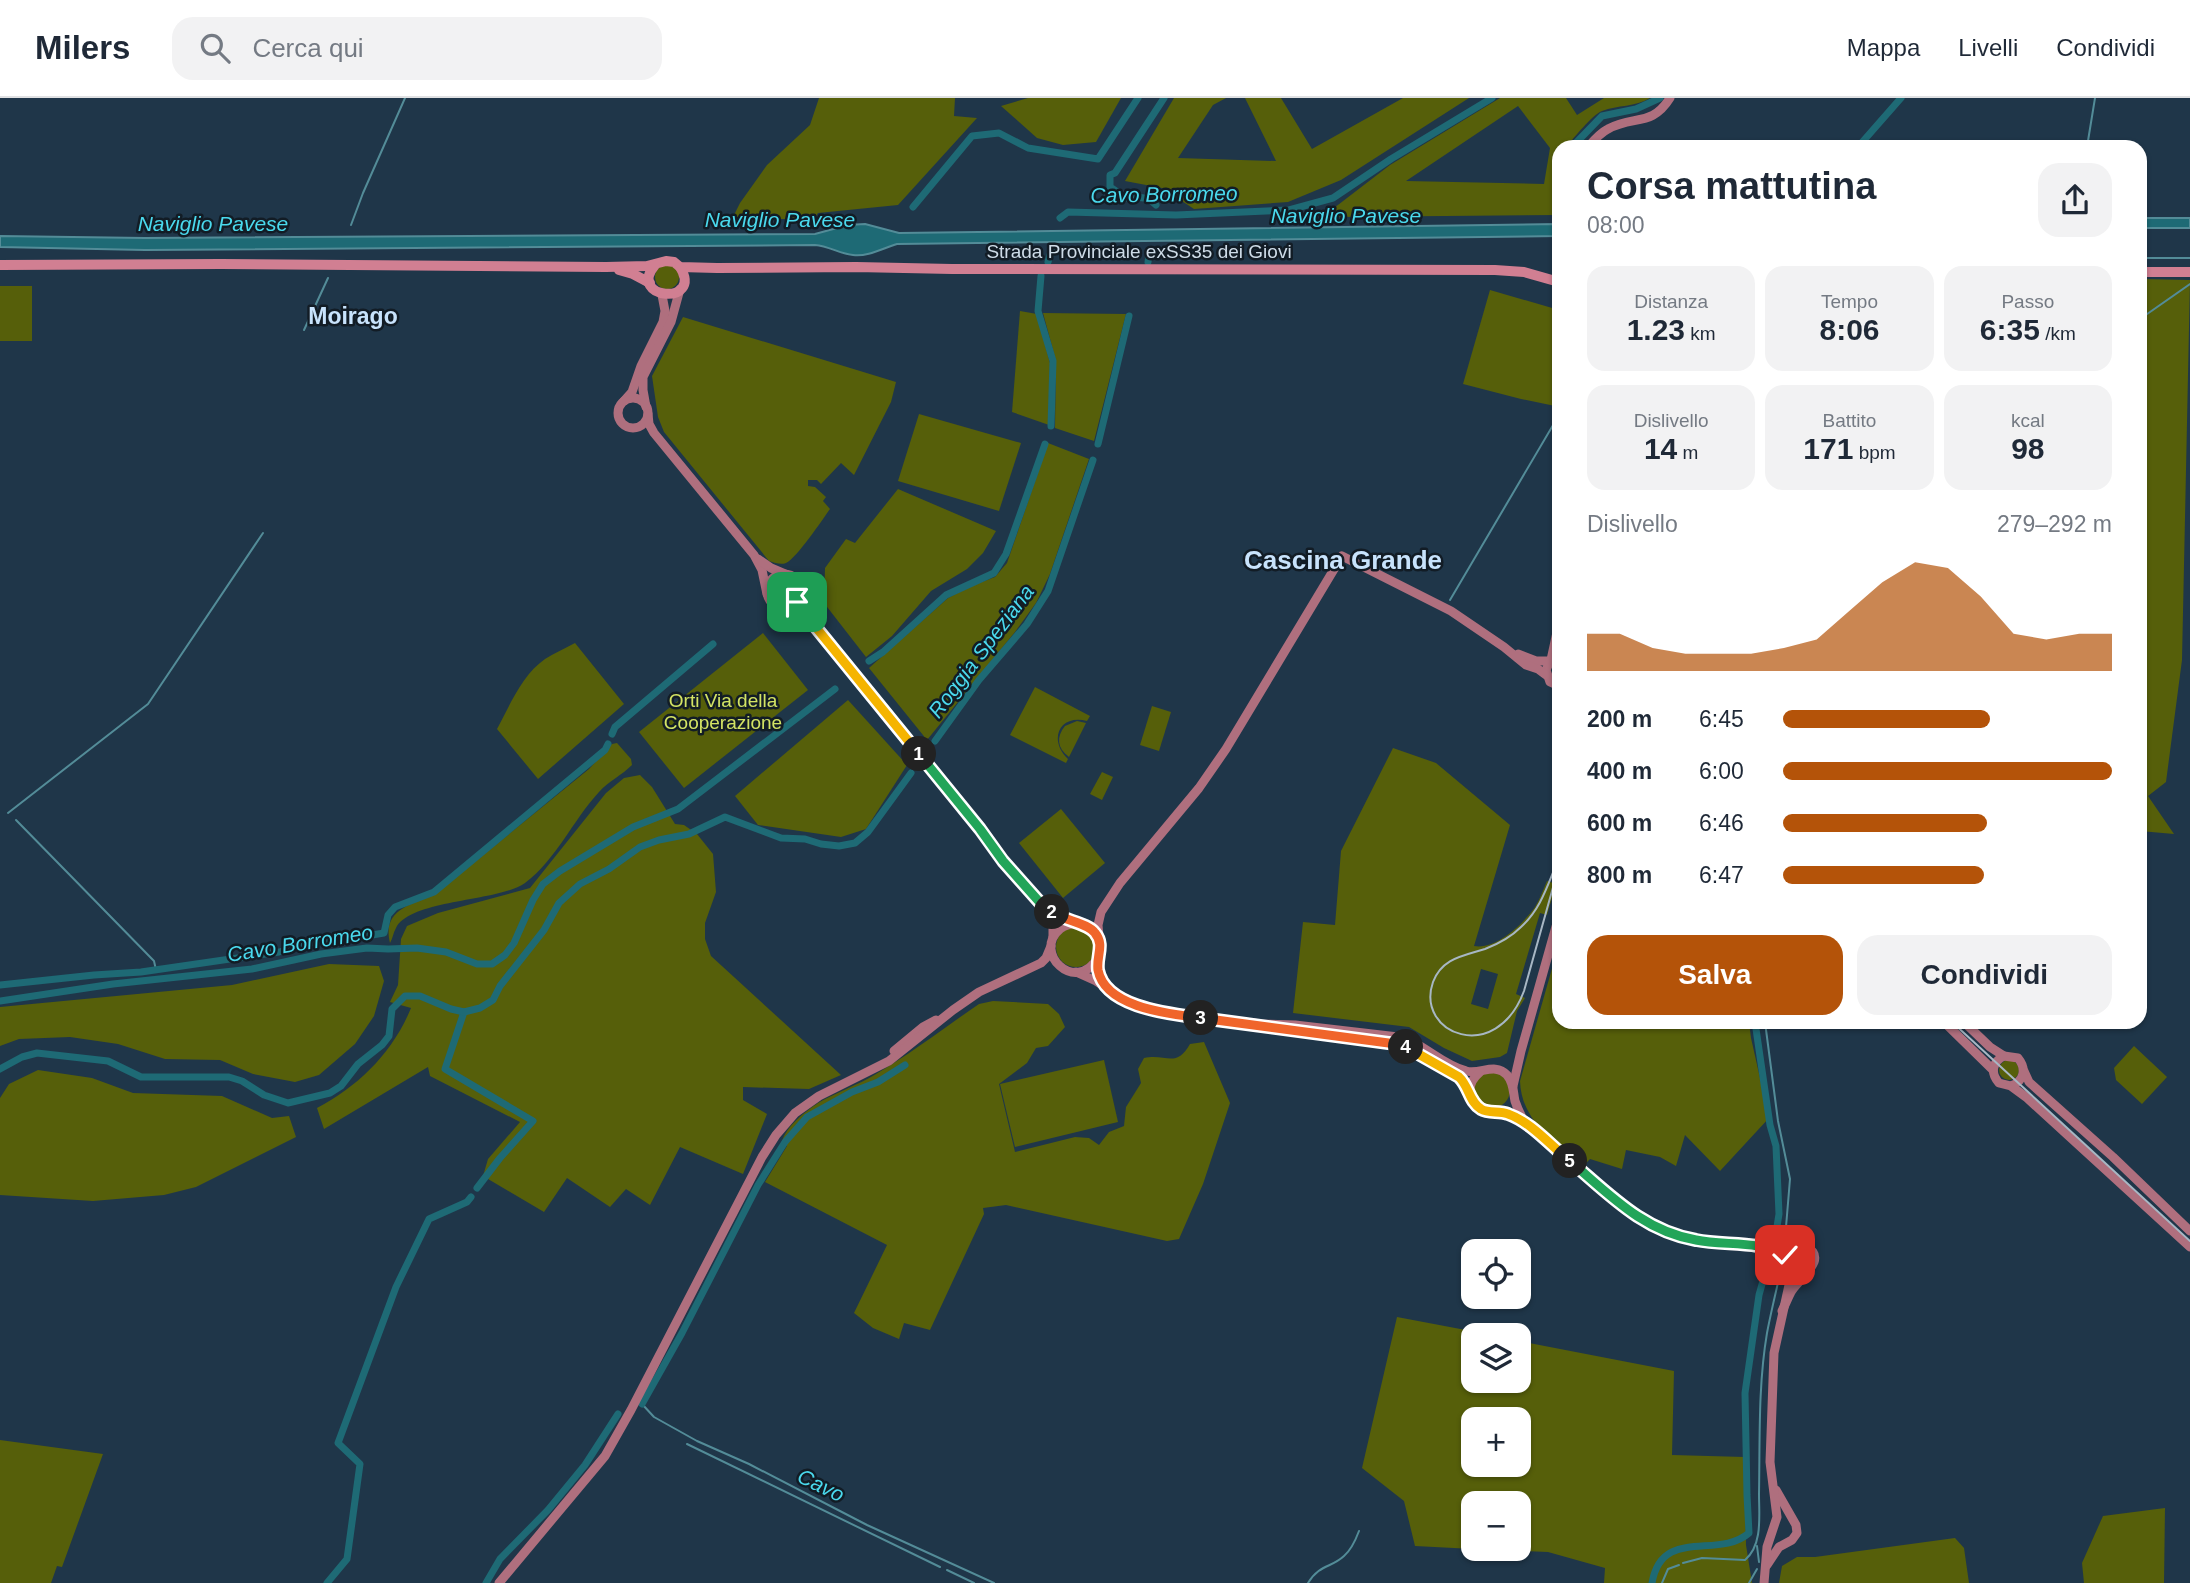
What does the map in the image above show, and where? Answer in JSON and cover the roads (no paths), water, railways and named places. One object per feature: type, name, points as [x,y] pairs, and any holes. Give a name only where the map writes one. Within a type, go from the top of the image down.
[{"type":"main road","points":[[682,286],[684,275],[680,267],[670,261],[662,261],[650,272],[653,289],[662,295],[674,294],[697,275],[717,268]]},
{"type":"main road","points":[[0,265],[655,265]]},
{"type":"main road","points":[[606,267],[633,274],[650,283]]},
{"type":"main road","name":"Strada Provinciale exSS35 dei Giovi","points":[[680,267],[1495,270],[1524,272],[1552,279]]},
{"type":"main road","points":[[2147,272],[2190,272]]},
{"type":"street","points":[[1595,140],[1607,129],[1649,119],[1660,112],[1670,98]]},
{"type":"street","points":[[682,286],[671,322],[643,377],[649,424],[754,555],[762,570],[770,601],[782,608],[790,607],[801,595]]},
{"type":"street","points":[[657,437],[626,426],[619,418],[619,407],[632,392],[641,366],[662,326],[662,295]]},
{"type":"street","points":[[624,401],[638,399],[647,411]]},
{"type":"street","points":[[635,427],[644,423],[647,411]]},
{"type":"street","points":[[754,555],[771,568],[798,581],[805,614]]},
{"type":"street","points":[[499,1583],[605,1456],[776,1135],[795,1113],[819,1096],[865,1074],[923,1027],[979,992],[1045,960],[1062,927],[1088,921],[1100,913],[1120,883],[1199,788],[1270,677],[1342,556],[1451,611],[1526,665],[1538,669],[1552,683]]},
{"type":"street","points":[[767,594],[773,578],[787,574]]},
{"type":"street","points":[[790,607],[805,614],[980,829],[1002,851],[1053,923],[1054,960],[1061,967]]},
{"type":"street","points":[[1504,647],[1528,659],[1552,659]]},
{"type":"street","points":[[1546,675],[1547,665],[1552,660]]},
{"type":"street","points":[[1043,906],[1065,920],[1092,929],[1099,939]]},
{"type":"street","points":[[1100,913],[1099,973],[1109,989]]},
{"type":"street","points":[[1493,1112],[1501,1110],[1512,1098],[1521,1051],[1552,941]]},
{"type":"street","points":[[1076,972],[1087,970],[1099,957]]},
{"type":"street","points":[[1037,965],[1061,967],[1085,975],[1126,1001],[1164,1012],[1401,1045],[1456,1074],[1465,1082],[1479,1108],[1508,1114],[1527,1126],[1621,1206],[1662,1231],[1696,1240],[1762,1246],[1776,1244],[1805,1247],[1813,1252],[1814,1263],[1792,1292],[1782,1311]]},
{"type":"street","points":[[1261,1024],[1295,1025],[1398,1037],[1463,1070],[1476,1072],[1511,1063],[1521,1051]]},
{"type":"street","points":[[1951,1029],[1993,1070],[1999,1083],[2011,1086],[2026,1097],[2190,1247]]},
{"type":"street","points":[[1971,1029],[2004,1056],[2018,1058],[2029,1082],[2190,1231]]},
{"type":"street","points":[[1993,1070],[1996,1062],[2004,1056]]},
{"type":"street","points":[[1470,1093],[1474,1077],[1489,1069],[1506,1074],[1527,1126]]},
{"type":"street","points":[[2011,1086],[2020,1080],[2024,1071]]},
{"type":"street","points":[[1762,1246],[1783,1254],[1798,1270],[1809,1269]]},
{"type":"street","points":[[1764,1583],[1767,1547],[1777,1517],[1770,1462],[1774,1353],[1791,1276],[1793,1251],[1799,1247]]},
{"type":"street","points":[[1765,1569],[1779,1546],[1796,1535],[1795,1524],[1782,1504],[1771,1478]]},
{"type":"street","points":[[1773,1525],[1785,1518],[1795,1524]]},
{"type":"street","points":[[1773,1525],[1776,1539],[1785,1543]]},
{"type":"waterway","points":[[351,225],[405,98]]},
{"type":"waterway","points":[[913,207],[972,136],[999,133],[1028,148],[1098,159],[1138,98]]},
{"type":"waterway","points":[[1156,205],[1138,197],[1126,198],[1110,187],[1110,175],[1115,173],[1164,98]]},
{"type":"waterway","name":"Cavo Borromeo","points":[[1060,218],[1068,212],[1176,215],[1289,210],[1333,198],[1391,159],[1492,98]]},
{"type":"waterway","points":[[1579,140],[1602,116],[1636,109],[1660,98]]},
{"type":"waterway","points":[[1864,140],[1901,98]]},
{"type":"waterway","points":[[2088,140],[2095,98]]},
{"type":"waterway","name":"Cavo Borromeo","points":[[1048,262],[1052,248]]},
{"type":"waterway","name":"Roggia Speziana","points":[[1148,262],[1150,250]]},
{"type":"waterway","points":[[2147,258],[2190,258]]},
{"type":"waterway","name":"Cavo Borromeo","points":[[1041,276],[1038,311],[1053,361],[1051,426]]},
{"type":"waterway","points":[[304,330],[328,278]]},
{"type":"waterway","points":[[2147,314],[2190,284]]},
{"type":"waterway","name":"Roggia Speziana","points":[[1098,444],[1129,316]]},
{"type":"waterway","points":[[1450,600],[1552,427]]},
{"type":"waterway","name":"Cavo Borromeo","points":[[869,661],[883,652],[946,595],[994,573],[1006,554],[1045,444]]},
{"type":"waterway","name":"Roggia Speziana","points":[[935,741],[979,680],[1027,624],[1048,591],[1093,460]]},
{"type":"waterway","points":[[8,813],[148,704],[263,533]]},
{"type":"waterway","points":[[612,734],[615,727],[713,644]]},
{"type":"waterway","name":"Cavo Borromeo","points":[[0,1001],[113,984],[252,969],[321,954],[367,948],[417,948],[446,952],[477,964],[492,964],[505,955],[514,943],[543,884],[633,827],[678,809],[835,689]]},
{"type":"waterway","points":[[0,985],[141,972],[279,952],[322,940],[384,933],[388,915],[395,907],[434,892],[605,750],[608,744]]},
{"type":"waterway","name":"Roggia Speziana","points":[[0,1069],[22,1057],[37,1053],[108,1061],[141,1077],[229,1077],[242,1081],[264,1095],[288,1103],[330,1093],[341,1086],[358,1064],[389,1036],[392,1009],[405,996],[420,996],[464,1012],[480,1008],[493,1000],[500,986],[544,930],[559,903],[580,884],[609,869],[640,847],[689,834],[725,817],[781,838],[805,839],[839,846],[855,843],[868,832],[911,773]]},
{"type":"waterway","points":[[16,820],[154,961],[156,970]]},
{"type":"waterway","points":[[464,1012],[445,1069],[533,1121],[477,1188]]},
{"type":"waterway","points":[[1756,1029],[1770,1125],[1776,1146],[1779,1214],[1775,1239]]},
{"type":"waterway","points":[[1766,1029],[1778,1121],[1790,1179],[1785,1239]]},
{"type":"waterway","points":[[642,1404],[682,1333],[758,1185],[785,1142],[807,1117],[852,1092],[878,1082],[905,1065]]},
{"type":"waterway","points":[[327,1583],[347,1559],[360,1464],[338,1443],[396,1287],[429,1219],[467,1202],[471,1197]]},
{"type":"waterway","points":[[1652,1583],[1658,1566],[1667,1555],[1679,1549],[1736,1541],[1749,1533],[1745,1393],[1759,1295],[1770,1256]]},
{"type":"waterway","points":[[1683,1563],[1702,1558],[1745,1560],[1755,1546],[1759,1520],[1762,1373],[1767,1333],[1781,1270]]},
{"type":"waterway","name":"Cavo","points":[[642,1404],[654,1417],[697,1441],[749,1464],[867,1525],[994,1583]]},
{"type":"waterway","points":[[486,1583],[500,1559],[548,1510],[585,1465],[618,1414]]},
{"type":"waterway","points":[[687,1444],[940,1567]]},
{"type":"waterway","name":"Cavo","points":[[1308,1583],[1321,1569],[1347,1554],[1359,1531]]},
{"type":"waterway","points":[[1757,1546],[1759,1562]]},
{"type":"waterway","points":[[1662,1583],[1668,1569],[1679,1565]]},
{"type":"waterway","points":[[1749,1583],[1757,1569]]},
{"type":"waterway","points":[[947,1570],[974,1583]]},
{"type":"tram line","points":[[1552,876],[1539,903],[1521,927],[1495,945],[1454,959],[1437,974],[1431,1000],[1436,1016],[1446,1027],[1461,1034],[1478,1035],[1495,1029],[1511,1014],[1524,991],[1552,891]]},
{"type":"tram line","points":[[1960,1029],[2190,1241]]},
{"type":"district","name":"Moirago","points":[[353,316]]},
{"type":"district","name":"Cascina Grande","points":[[1343,560]]},
{"type":"water label","name":"Naviglio Pavese","points":[[1346,215]]},
{"type":"water label","name":"Naviglio Pavese","points":[[780,219]]},
{"type":"water label","name":"Naviglio Pavese","points":[[213,223]]},
{"type":"park label","name":"Orti Via della Cooperazione","points":[[723,711]]}]
